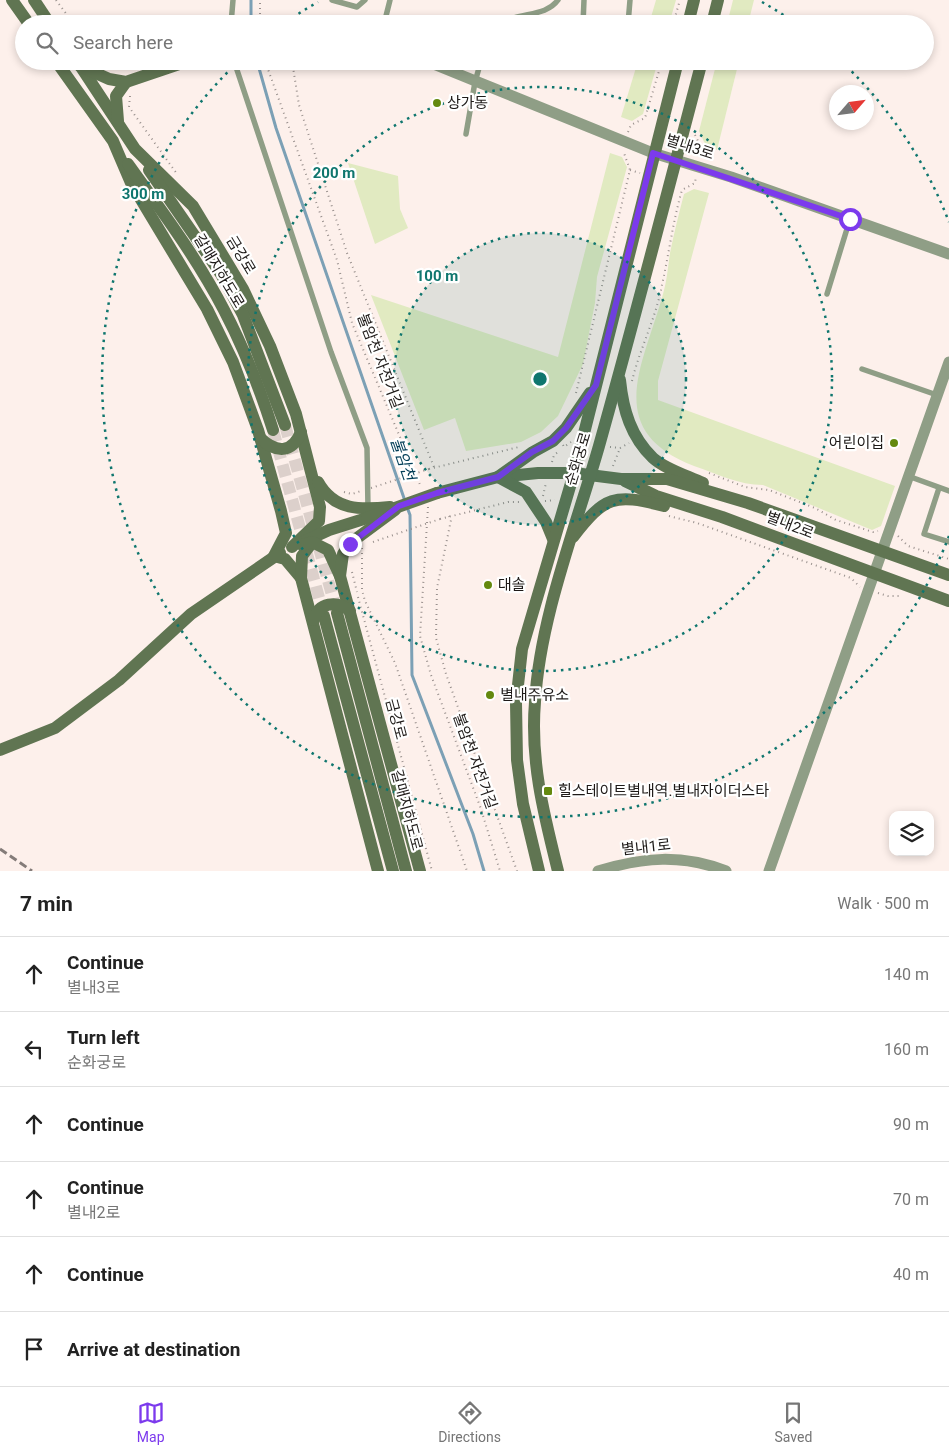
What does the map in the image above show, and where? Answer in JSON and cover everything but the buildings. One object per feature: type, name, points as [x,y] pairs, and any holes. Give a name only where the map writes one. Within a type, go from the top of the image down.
[{"type":"main road","points":[[12,0],[23,15]]},
{"type":"main road","points":[[34,0],[44,15]]},
{"type":"main road","points":[[690,15],[694,0]]},
{"type":"main road","points":[[714,15],[718,0]]},
{"type":"main road","points":[[62,70],[113,141],[131,183],[207,309],[233,362],[260,438],[282,512],[286,533],[281,546],[274,556]]},
{"type":"main road","name":"금강로","points":[[83,70],[135,149],[193,206],[243,289],[270,346],[301,432],[319,499],[319,521],[302,556],[301,578]]},
{"type":"main road","points":[[91,70],[109,80],[126,82],[161,70]]},
{"type":"main road","name":"순화궁로","points":[[540,871],[521,795],[516,760],[516,703],[522,649],[574,473],[653,153],[676,70]]},
{"type":"main road","name":"순화궁로","points":[[558,871],[540,801],[535,767],[535,701],[542,650],[569,542],[591,475],[700,70]]},
{"type":"main road","points":[[122,131],[116,115],[116,96],[126,82]]},
{"type":"main road","name":"갈매지하도로","points":[[113,141],[188,249],[224,310],[249,364],[273,430]]},
{"type":"main road","name":"갈매지하도로","points":[[135,149],[221,274],[246,323],[285,425]]},
{"type":"main road","points":[[619,371],[623,404],[632,432],[654,459],[748,503]]},
{"type":"main road","points":[[553,539],[546,522],[526,492],[498,477],[532,452],[553,441],[566,428],[596,385]]},
{"type":"main road","points":[[260,438],[274,448],[282,449],[297,442],[301,432]]},
{"type":"main road","points":[[312,472],[325,495],[338,504],[367,514]]},
{"type":"main road","name":"별내2로","points":[[329,530],[367,514],[399,506],[431,494],[498,477],[574,473],[621,479],[668,479],[748,503],[949,575]]},
{"type":"main road","name":"별내2로","points":[[621,479],[656,496],[722,517],[949,601]]},
{"type":"main road","points":[[569,542],[596,508],[614,499],[649,502],[675,509],[722,517]]},
{"type":"main road","points":[[340,576],[343,554],[350,544],[364,539],[399,506]]},
{"type":"main road","name":"금강로","points":[[282,512],[299,533],[328,550],[340,576],[420,871]]},
{"type":"main road","points":[[0,750],[55,728],[119,680],[191,614],[274,556],[329,530]]},
{"type":"main road","points":[[292,547],[329,530]]},
{"type":"main road","points":[[274,556],[285,559],[301,578],[319,619],[378,871]]},
{"type":"main road","points":[[319,619],[319,609],[328,604],[344,605],[350,611]]},
{"type":"main road","name":"갈매지하도로","points":[[337,613],[406,871]]},
{"type":"main road","name":"갈매지하도로","points":[[319,619],[394,871]]},
{"type":"street","name":"별내3로","points":[[447,70],[653,153],[949,254]]},
{"type":"street","points":[[769,871],[949,362]]},
{"type":"street","name":"별내1로","points":[[598,871],[635,861],[659,858],[680,858],[708,864],[726,871]]},
{"type":"lane","points":[[232,15],[233,0]]},
{"type":"lane","points":[[332,0],[357,7],[365,0]]},
{"type":"lane","points":[[386,15],[390,0]]},
{"type":"lane","points":[[524,15],[544,10],[558,0]]},
{"type":"lane","points":[[583,15],[584,0]]},
{"type":"lane","points":[[629,15],[630,0]]},
{"type":"lane","points":[[237,70],[331,352],[367,448],[367,514]]},
{"type":"lane","points":[[466,134],[478,70]]},
{"type":"lane","points":[[827,294],[850,219]]},
{"type":"lane","points":[[862,369],[937,395]]},
{"type":"lane","points":[[908,476],[949,491]]},
{"type":"lane","points":[[939,488],[924,534],[949,542]]},
{"type":"path","points":[[56,0],[67,15]]},
{"type":"path","points":[[260,0],[260,15]]},
{"type":"path","points":[[676,15],[680,0]]},
{"type":"path","name":"불암천 자전거길","points":[[268,70],[337,260],[352,323],[431,494]]},
{"type":"path","points":[[293,70],[299,105],[347,253],[434,467]]},
{"type":"path","points":[[631,125],[645,118],[659,70]]},
{"type":"path","points":[[697,127],[695,136],[701,148]]},
{"type":"path","points":[[575,396],[630,170],[623,151]]},
{"type":"path","points":[[630,387],[640,349],[650,326],[662,285],[672,226],[682,190],[695,183]]},
{"type":"path","points":[[616,457],[620,448],[633,440]]},
{"type":"path","points":[[371,488],[429,468],[525,446]]},
{"type":"path","points":[[606,446],[620,448]]},
{"type":"path","points":[[701,471],[745,487],[770,490],[815,508],[836,520],[873,532],[883,529]]},
{"type":"path","points":[[541,502],[554,500]]},
{"type":"path","points":[[467,871],[395,663],[364,601],[362,590],[364,539],[508,502],[522,502]]},
{"type":"path","name":"불암천 자전거길","points":[[428,504],[420,636],[431,675],[481,809],[500,871]]},
{"type":"path","points":[[661,514],[697,523],[851,578],[857,586]]},
{"type":"path","points":[[450,516],[451,520],[437,588],[436,638],[446,674],[516,871]]},
{"type":"path","points":[[900,536],[908,546],[949,559]]},
{"type":"path","points":[[350,566],[432,871]]},
{"type":"green space","points":[[656,0],[676,0],[672,15],[652,15]]},
{"type":"green space","points":[[733,0],[754,0],[750,15],[729,15]]},
{"type":"green space","points":[[635,70],[655,70],[643,114],[632,121],[621,117]]},
{"type":"green space","points":[[715,70],[737,70],[717,150],[705,144],[699,131]]},
{"type":"green space","points":[[610,153],[622,157],[627,167],[597,277],[595,303],[583,364],[558,416],[541,432],[521,442],[466,451],[455,418],[424,430],[371,295],[558,357]]},
{"type":"green space","points":[[348,163],[398,176],[400,209],[408,228],[375,244]]},
{"type":"green space","points":[[694,189],[709,193],[658,381],[658,400],[895,486],[881,526],[872,530],[763,485],[737,481],[694,466],[665,451],[647,434],[638,414],[636,393],[640,370],[664,289],[670,253],[684,194]]},
{"type":"waterway","name":"불암천","points":[[251,0],[251,15]]},
{"type":"waterway","name":"불암천","points":[[260,70],[276,128],[405,501]]},
{"type":"waterway","name":"불암천","points":[[407,507],[410,515],[412,675],[473,834],[484,871]]},
{"type":"tunnel","points":[[285,425],[337,613]]},
{"type":"tunnel","points":[[273,430],[324,616]]},
{"type":"railway","points":[[0,849],[32,871]]},
{"type":"place","name":"상가동","points":[[437,103]]},
{"type":"place","name":"어린이집","points":[[894,443]]},
{"type":"place","name":"대솔","points":[[488,585]]},
{"type":"place","name":"별내주유소","points":[[490,695]]},
{"type":"place","name":"힐스테이트별내역.별내자이더스타","points":[[548,791]]},
{"type":"route","points":[[350,544],[399,506],[437,493],[498,477],[532,452],[553,441],[566,428],[596,385],[653,153],[731,177],[850,219]]}]
